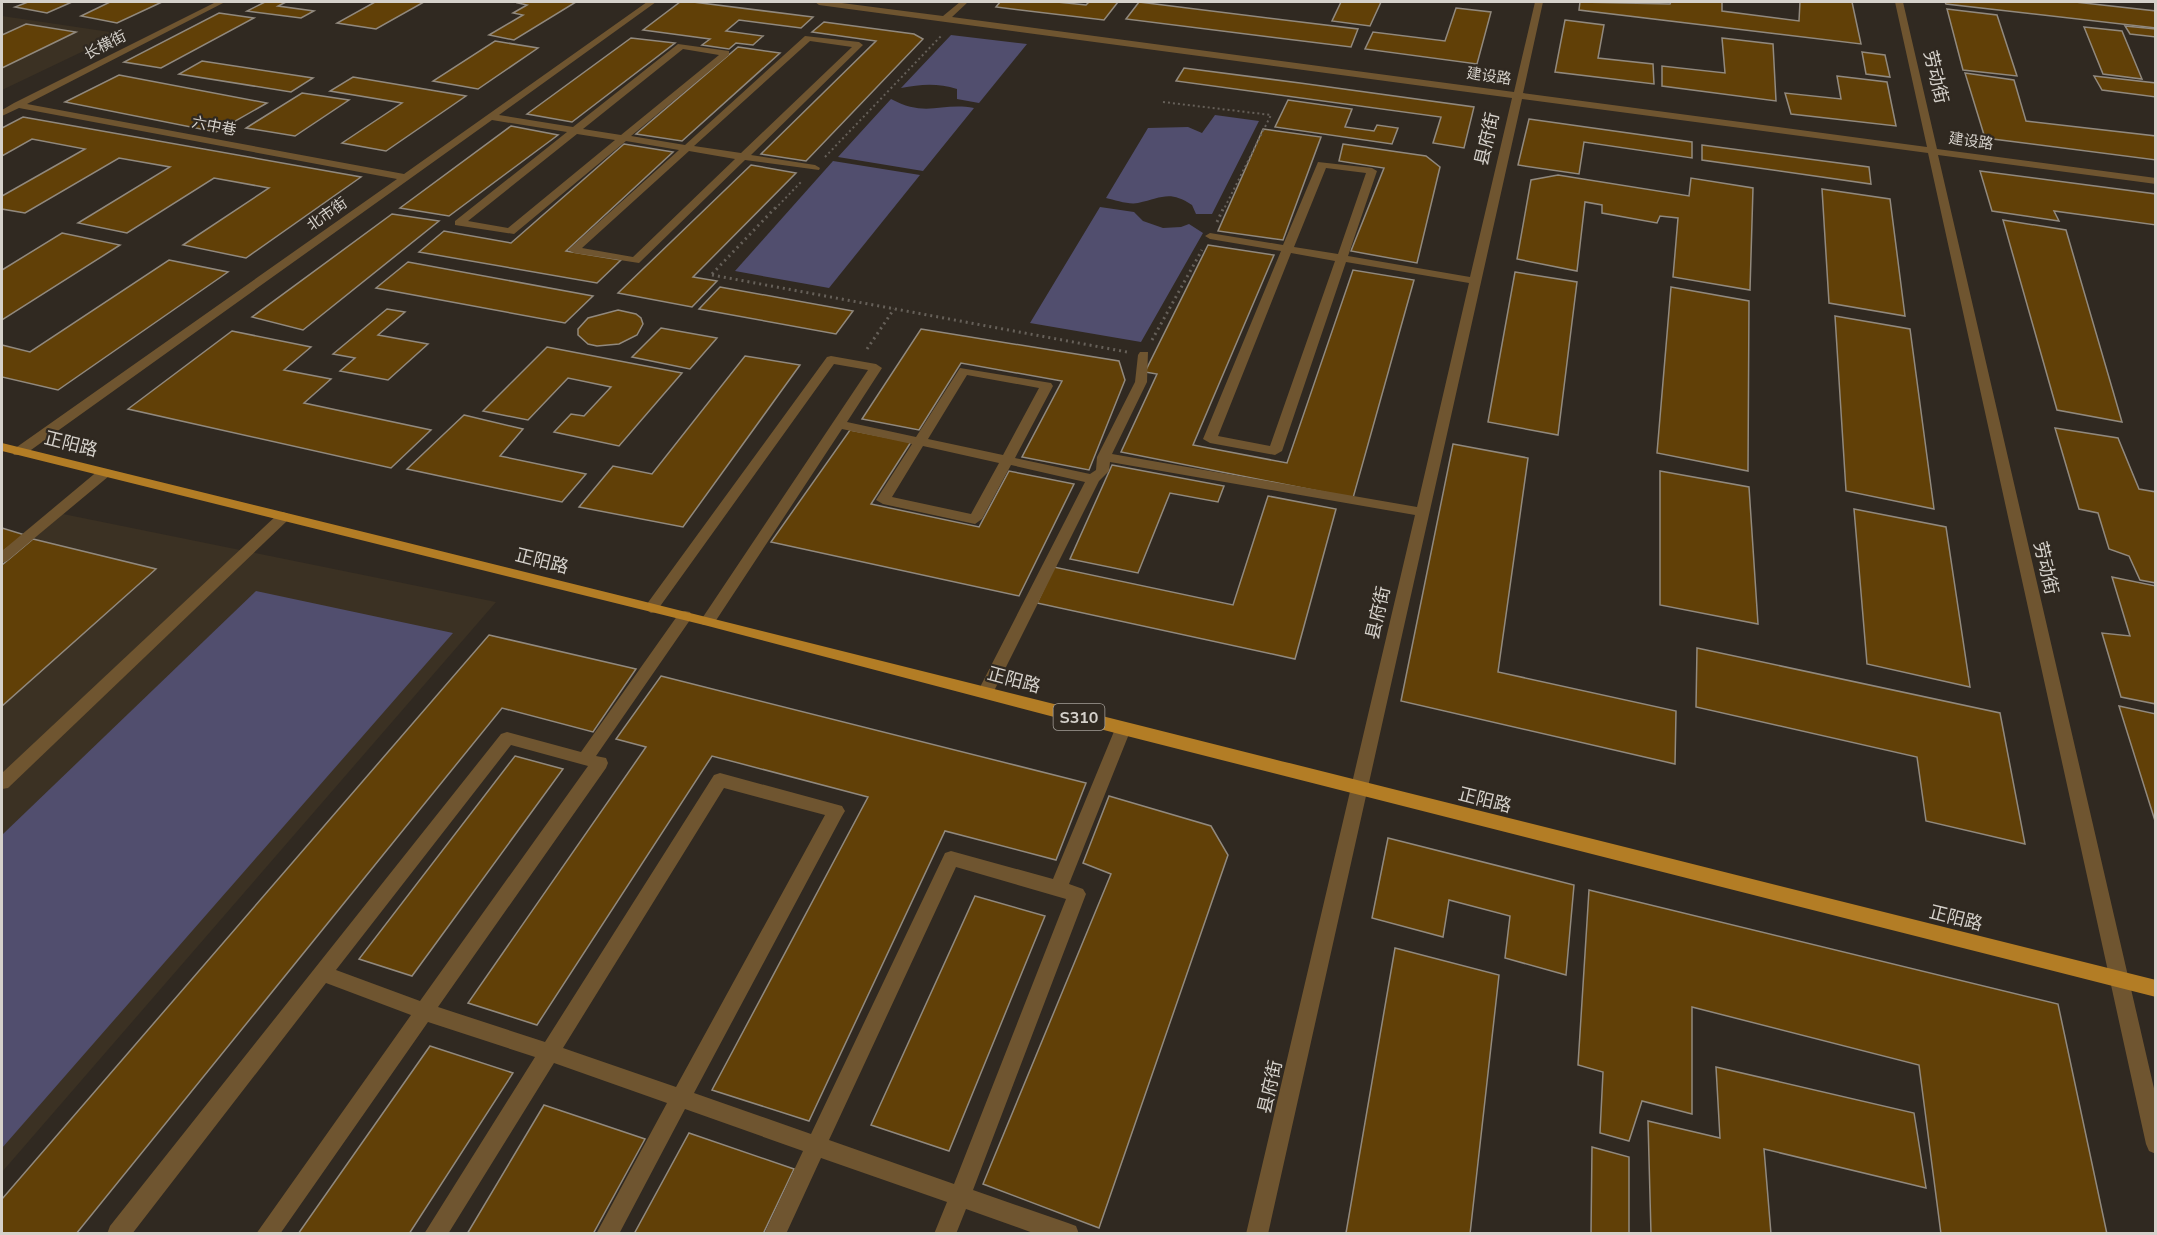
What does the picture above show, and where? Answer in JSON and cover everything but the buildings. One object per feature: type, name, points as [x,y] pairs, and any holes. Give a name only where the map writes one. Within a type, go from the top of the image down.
[{"type":"main road","name":"正阳路","points":[[2,447],[708,621],[1124,729],[2156,989]]},
{"type":"street","name":"长横街","points":[[2,113],[221,2]]},
{"type":"street","name":"北市街","points":[[19,452],[652,2]]},
{"type":"street","name":"建设路","points":[[819,2],[2156,180]]},
{"type":"street","points":[[951,19],[964,2]]},
{"type":"street","name":"县府街","points":[[1258,1233],[1539,2]]},
{"type":"street","name":"劳动街","points":[[1899,2],[2156,1144]]},
{"type":"street","points":[[808,38],[859,45],[636,261],[574,250],[687,147],[808,38]]},
{"type":"street","points":[[681,46],[726,53],[510,232],[459,223],[575,130],[681,46]]},
{"type":"street","name":"六中巷","points":[[17,105],[405,177]]},
{"type":"street","points":[[490,117],[815,168]]},
{"type":"street","points":[[1322,164],[1372,171],[1275,451],[1210,439],[1287,250],[1322,164]]},
{"type":"street","points":[[1210,236],[1475,281]]},
{"type":"street","points":[[985,693],[1093,479],[1102,471],[1104,457],[1141,382],[1144,356]]},
{"type":"street","points":[[651,608],[831,360],[876,368]]},
{"type":"street","points":[[857,365],[876,368]]},
{"type":"street","points":[[708,621],[876,368]]},
{"type":"street","points":[[964,371],[1047,386],[975,519],[883,500],[920,442],[964,371]]},
{"type":"street","points":[[839,424],[1093,479]]},
{"type":"street","points":[[1104,457],[1422,512]]},
{"type":"street","points":[[2,558],[104,473]]},
{"type":"street","points":[[2,783],[283,517]]},
{"type":"street","points":[[585,759],[685,616]]},
{"type":"street","points":[[1058,888],[1124,729]]},
{"type":"street","points":[[118,1233],[507,738],[600,763],[426,1012],[267,1233]]},
{"type":"street","points":[[435,1233],[720,780],[836,811],[608,1233]]},
{"type":"street","points":[[775,1233],[951,858],[1077,894],[945,1233]]},
{"type":"street","points":[[322,973],[426,1012],[549,1052],[1068,1233]]},
{"type":"path","points":[[951,19],[815,168],[712,275],[1144,356],[1210,236],[1271,115],[1163,102]]},
{"type":"path","points":[[857,365],[894,309]]},
{"type":"shaded area","points":[[2,16],[110,32],[113,37],[2,90]]},
{"type":"shaded area","points":[[951,35],[1027,44],[979,103],[957,99],[957,89],[950,87],[929,85],[901,88]]},
{"type":"shaded area","points":[[891,99],[914,108],[974,108],[923,171],[838,157]]},
{"type":"shaded area","points":[[1215,115],[1259,121],[1212,214],[1196,214],[1192,205],[1171,196],[1134,203],[1106,198],[1148,128],[1188,127],[1202,133]]},
{"type":"shaded area","points":[[833,161],[920,175],[829,288],[735,271]]},
{"type":"shaded area","points":[[1100,207],[1134,212],[1143,221],[1163,228],[1189,224],[1203,233],[1141,342],[1030,323]]},
{"type":"shaded area","points":[[63,514],[496,602],[2,1172],[2,564]]},
{"type":"shaded area","points":[[256,591],[453,633],[2,1148],[2,835]]}]
